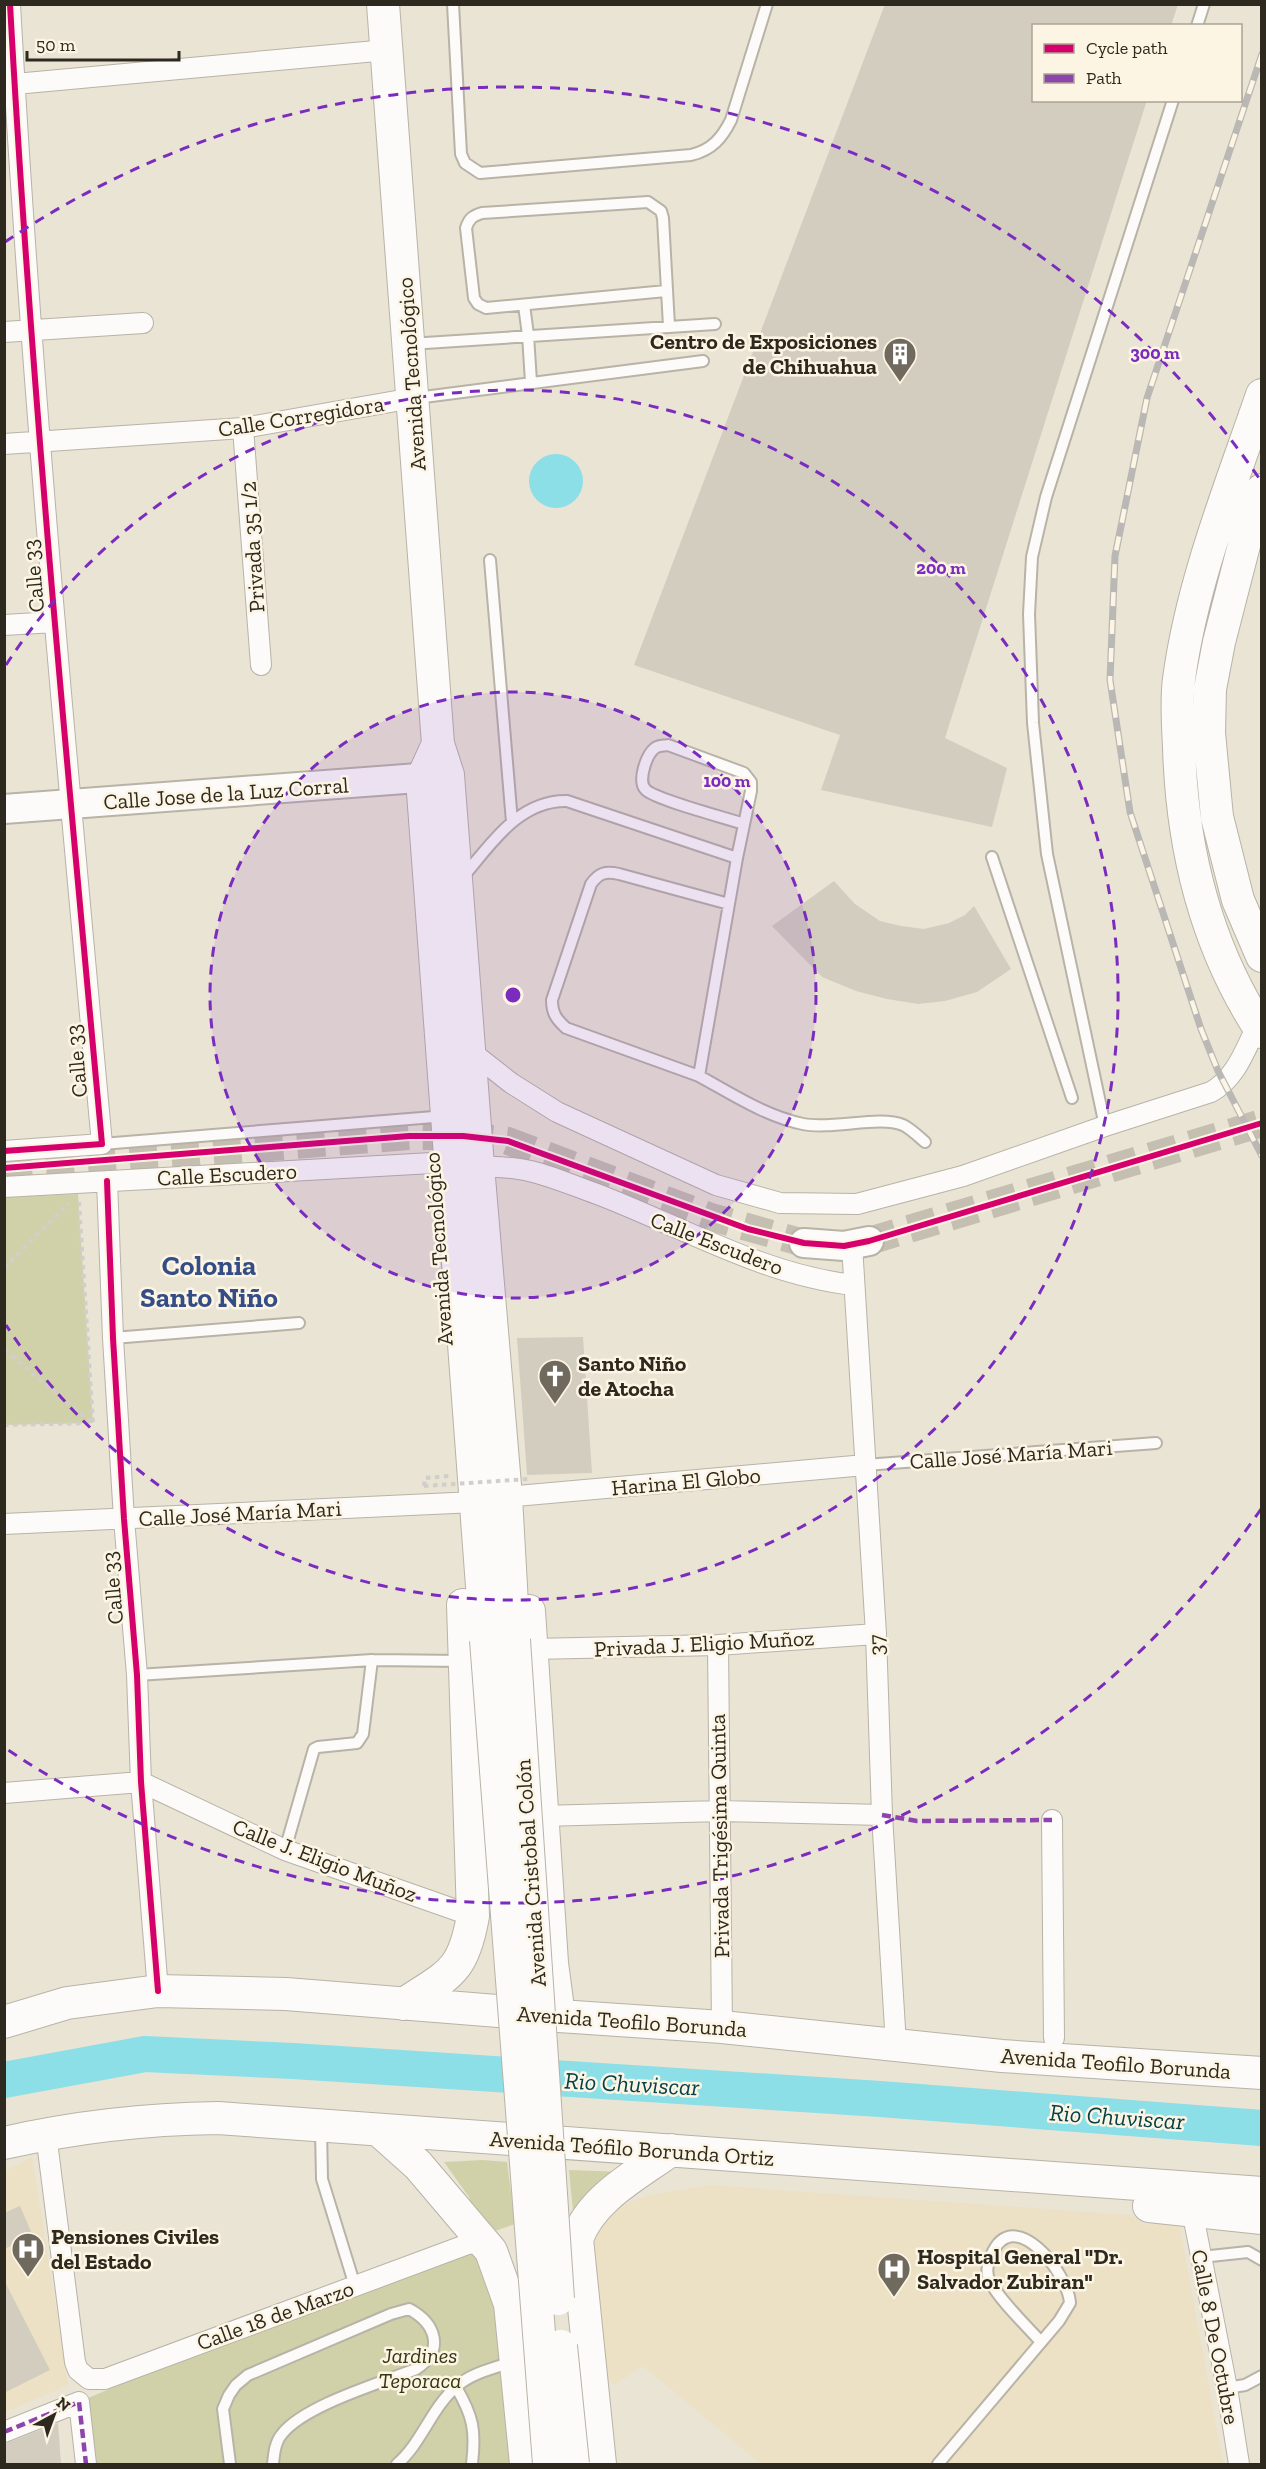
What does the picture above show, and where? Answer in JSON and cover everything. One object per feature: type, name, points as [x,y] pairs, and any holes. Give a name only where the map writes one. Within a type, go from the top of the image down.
[{"type":"main road","name":"Avenida Tecnológico","points":[[384,4],[438,744],[435,777],[444,898],[447,1116],[464,1164]]},
{"type":"main road","points":[[1259,1029],[1206,920],[1188,850],[1180,777],[1178,722],[1182,658],[1200,587],[1216,525],[1262,395]]},
{"type":"main road","points":[[1262,490],[1253,548],[1210,689],[1209,733],[1217,817],[1238,900],[1262,956]]},
{"type":"main road","name":"Calle Jose de la Luz Corral","points":[[4,808],[435,777]]},
{"type":"main road","name":"Avenida Tecnológico","points":[[444,898],[469,1050],[464,1164],[499,1503]]},
{"type":"main road","name":"Calle Escudero","points":[[804,1243],[860,1243]]},
{"type":"main road","points":[[404,2004],[454,1970],[460,1962],[473,1916],[499,1648],[525,1558],[521,1542],[499,1503]]},
{"type":"main road","name":"Avenida Cristobal Colón","points":[[499,1503],[499,1648],[549,2464]]},
{"type":"main road","points":[[499,1648],[543,1816],[552,1963],[559,2016]]},
{"type":"main road","name":"Avenida Cristobal Colón","points":[[499,1648],[573,2464]]},
{"type":"main road","name":"Avenida Teofilo Borunda","points":[[4,2022],[67,2003],[158,1991],[286,1994],[559,2016],[722,2026],[1002,2055],[1262,2073]]},
{"type":"main road","points":[[945,2050],[983,2038],[1054,2038],[1262,2056]]},
{"type":"main road","name":"Avenida Teófilo Borunda Ortiz","points":[[4,2143],[46,2134],[128,2122],[218,2118],[1262,2193]]},
{"type":"main road","points":[[380,2131],[418,2165],[491,2251],[510,2304],[526,2464]]},
{"type":"main road","points":[[600,2464],[577,2239],[588,2216],[598,2206],[614,2191],[671,2150]]},
{"type":"main road","points":[[1032,2178],[1077,2195],[1117,2204],[1262,2218]]},
{"type":"street","name":"Calle 33","points":[[10,4],[10,85],[70,804],[102,1144]]},
{"type":"street","points":[[10,85],[387,50]]},
{"type":"street","points":[[4,332],[143,323]]},
{"type":"street","name":"Calle Corregidora","points":[[4,444],[243,428],[413,398]]},
{"type":"street","name":"Privada 35 1/2","points":[[243,428],[261,665]]},
{"type":"street","points":[[4,625],[55,622]]},
{"type":"street","points":[[469,1050],[511,1083],[558,1112],[716,1185],[780,1203],[857,1204],[963,1176],[1105,1126],[1211,1092],[1224,1084],[1234,1071],[1259,1029]]},
{"type":"street","points":[[4,1151],[102,1144]]},
{"type":"street","name":"Calle Escudero","points":[[4,1187],[464,1164],[519,1169],[553,1178],[614,1201],[744,1256],[828,1282],[854,1285]]},
{"type":"street","name":"Calle 33","points":[[107,1181],[112,1338],[137,1675],[141,1782],[158,1991]]},
{"type":"street","name":"37","points":[[860,1243],[854,1285],[876,1634],[882,1815],[896,2045]]},
{"type":"street","name":"Harina El Globo","points":[[499,1503],[865,1465]]},
{"type":"street","name":"Calle José María Mari","points":[[4,1524],[499,1503]]},
{"type":"street","name":"Privada J. Eligio Muñoz","points":[[499,1648],[718,1645],[876,1634]]},
{"type":"street","name":"Privada Trigésima Quinta","points":[[718,1645],[722,2026]]},
{"type":"street","name":"Calle J. Eligio Muñoz","points":[[4,1793],[141,1782],[285,1850],[473,1916]]},
{"type":"street","points":[[543,1816],[718,1811],[882,1815]]},
{"type":"street","points":[[1052,1820],[1054,2038]]},
{"type":"street","name":"Calle 18 de Marzo","points":[[46,2134],[75,2362],[84,2377],[95,2380],[105,2379],[468,2244],[484,2242]]},
{"type":"street","name":"Calle 8 De Octubre","points":[[1192,2210],[1227,2388],[1239,2464]]},
{"type":"street","points":[[4,2432],[79,2402],[86,2464]]},
{"type":"lane","points":[[453,4],[461,154],[465,163],[480,173],[691,155],[709,149],[724,133],[731,120],[767,4]]},
{"type":"lane","points":[[1198,24],[1204,4]]},
{"type":"lane","points":[[1105,1126],[1047,854],[1033,723],[1029,614],[1032,557],[1046,497],[1172,102]]},
{"type":"lane","points":[[666,291],[486,308],[478,304],[474,298],[466,228],[468,220],[482,213],[648,202],[661,211],[663,218],[669,326]]},
{"type":"lane","points":[[524,305],[531,382]]},
{"type":"lane","points":[[409,344],[716,324]]},
{"type":"lane","name":"Calle Corregidora","points":[[413,398],[703,361]]},
{"type":"lane","points":[[490,560],[512,822]]},
{"type":"lane","points":[[699,1076],[737,858],[752,791],[751,782],[744,772],[668,745],[653,749],[641,781],[649,793],[744,824]]},
{"type":"lane","points":[[444,898],[512,822],[543,802],[567,801],[737,858]]},
{"type":"lane","points":[[992,857],[1072,1098]]},
{"type":"lane","points":[[729,904],[619,873],[606,871],[597,876],[591,884],[552,1000],[552,1010],[556,1019],[566,1028],[699,1076],[741,1100],[788,1121],[820,1126],[894,1122],[909,1128],[925,1142]]},
{"type":"lane","points":[[102,1144],[447,1116]]},
{"type":"lane","points":[[112,1338],[299,1323]]},
{"type":"lane","name":"Calle José María Mari","points":[[865,1465],[1156,1443]]},
{"type":"lane","points":[[137,1675],[372,1660],[499,1648]]},
{"type":"lane","points":[[285,1850],[314,1749],[357,1743],[363,1734],[372,1660]]},
{"type":"lane","points":[[321,2125],[322,2179],[355,2286]]},
{"type":"lane","points":[[938,2464],[1041,2342],[1068,2308],[1070,2297],[1046,2255],[1032,2241],[1017,2236],[1009,2237],[994,2248],[987,2268],[990,2281],[1041,2342]]},
{"type":"lane","points":[[1201,2257],[1248,2252],[1262,2260]]},
{"type":"lane","points":[[230,2464],[224,2409],[229,2395],[248,2375],[391,2314],[409,2309],[422,2316],[431,2329],[435,2344],[426,2363],[314,2409],[295,2420],[281,2435],[274,2449],[273,2464]]},
{"type":"lane","points":[[397,2464],[406,2457],[439,2407],[456,2387],[479,2373],[516,2361]]},
{"type":"lane","points":[[1227,2388],[1245,2385],[1262,2376]]},
{"type":"lane","points":[[456,2387],[473,2421],[472,2464]]},
{"type":"path","points":[[4,1268],[78,1194],[93,1423]]},
{"type":"path","points":[[4,1350],[93,1423]]},
{"type":"path","points":[[4,1425],[93,1423]]},
{"type":"path","points":[[425,1478],[424,1486],[499,1503]]},
{"type":"shaded area","name":"Pensiones Civiles del Estado","points":[[32,2157],[68,2385],[5,2412],[5,2171]]},
{"type":"shaded area","name":"Hospital General \"Dr. Salvador Zubiran\"","points":[[710,2185],[1131,2215],[1144,2225],[1179,2222],[1223,2464],[761,2464],[643,2366],[615,2384],[602,2382],[591,2229],[602,2215],[649,2195]]},
{"type":"green space","points":[[78,1194],[93,1423],[5,1425],[5,1197]]},
{"type":"green space","points":[[483,2160],[507,2162],[515,2224],[495,2231],[480,2222],[473,2214],[469,2197],[444,2162]]},
{"type":"green space","points":[[569,2170],[652,2173],[574,2222]]},
{"type":"green space","name":"Jardines Teporaca","points":[[467,2244],[493,2248],[524,2464],[86,2464],[79,2402],[191,2354]]},
{"type":"water","points":[[556,454],[566,456],[575,462],[581,471],[583,481],[581,491],[575,500],[566,506],[556,508],[546,506],[537,500],[531,491],[529,481],[531,471],[537,462],[546,456]]},
{"type":"building","name":"Centro de Exposiciones de Chihuahua","points":[[885,4],[1178,4],[1172,24],[1032,24],[1032,102],[1146,102],[945,738],[1007,768],[992,827],[821,790],[840,735],[634,665]]},
{"type":"building","points":[[834,881],[855,904],[880,921],[901,926],[924,929],[949,923],[965,915],[974,906],[1011,969],[977,992],[945,1001],[918,1004],[856,991],[822,977],[772,926]]},
{"type":"building","name":"Santo Niño de Atocha","points":[[583,1337],[592,1473],[527,1475],[517,1338]]},
{"type":"building","points":[[20,2206],[33,2236],[4,2249],[4,2213]]},
{"type":"building","points":[[4,2280],[50,2370],[4,2393]]},
{"type":"building","points":[[58,2423],[61,2464],[4,2464],[4,2444]]},
{"type":"waterway","name":"Rio Chuviscar","points":[[4,2080],[145,2054],[293,2061],[880,2099],[1262,2128]]},
{"type":"tunnel","points":[[869,1241],[1262,1123]]},
{"type":"tunnel","points":[[4,1168],[409,1136],[463,1136],[508,1141],[711,1217],[804,1243]]},
{"type":"railway","points":[[1262,54],[1147,398],[1115,556],[1110,680],[1130,812],[1201,1029],[1218,1071],[1262,1156]]},
{"type":"marked path","points":[[882,1815],[917,1821],[1052,1820]]},
{"type":"marked path","points":[[4,2432],[79,2402],[86,2464]]},
{"type":"cycle path","points":[[4,1151],[102,1144],[39,432],[10,4]]},
{"type":"cycle path","points":[[4,1168],[409,1136],[463,1136],[508,1141],[748,1229],[804,1243],[844,1246],[869,1241],[1262,1123]]},
{"type":"cycle path","points":[[107,1181],[113,1338],[124,1519],[137,1675],[141,1782],[158,1991]]},
{"type":"place","name":"Centro de Exposiciones de Chihuahua","points":[[900,383]]},
{"type":"place","name":"Santo Niño de Atocha","points":[[555,1405]]},
{"type":"place","name":"Pensiones Civiles del Estado","points":[[28,2278]]},
{"type":"place","name":"Hospital General \"Dr. Salvador Zubiran\"","points":[[894,2298]]},
{"type":"district","name":"Colonia Santo Niño","points":[[209,1281]]}]
